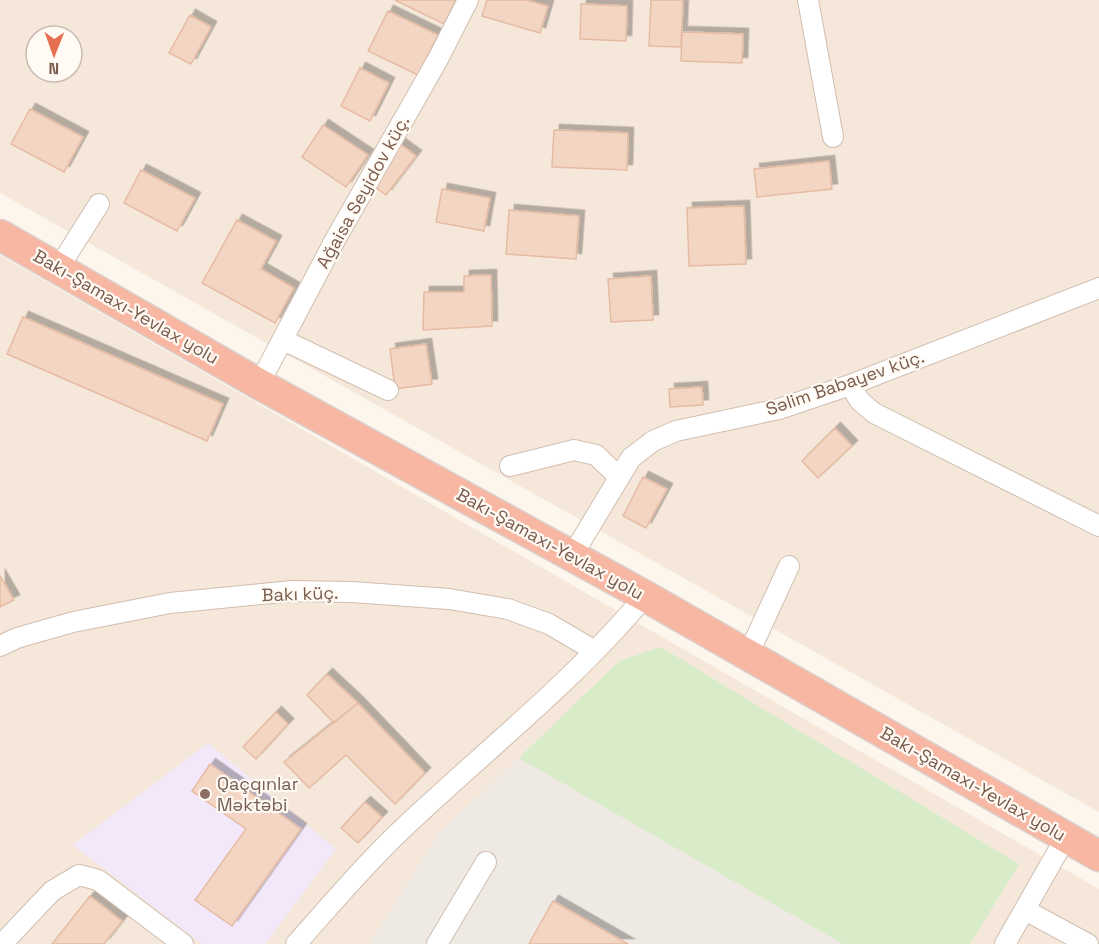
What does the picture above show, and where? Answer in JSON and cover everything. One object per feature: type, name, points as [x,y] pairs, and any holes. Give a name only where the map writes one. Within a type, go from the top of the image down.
[{"type":"highway","name":"Bakı-Şamaxı-Yevlax yolu","points":[[0,235],[259,384],[645,596],[1099,856]]},
{"type":"street","name":"Ağaisa Seyidov küç.","points":[[259,384],[335,240],[438,59],[468,0]]},
{"type":"street","points":[[808,0],[833,137]]},
{"type":"street","points":[[58,269],[99,204]]},
{"type":"street","name":"Səlim Babayev küç.","points":[[572,556],[631,459],[653,441],[676,431],[779,409],[1095,295]]},
{"type":"street","points":[[283,340],[388,390]]},
{"type":"street","points":[[850,384],[860,401],[874,413],[1099,526]]},
{"type":"street","points":[[510,466],[574,450],[596,455],[619,477]]},
{"type":"street","points":[[748,655],[789,566]]},
{"type":"street","name":"Bakı küç.","points":[[0,646],[17,638],[73,621],[170,603],[292,591],[352,592],[449,599],[508,609],[549,624],[596,651]]},
{"type":"street","points":[[296,944],[393,837],[494,747],[596,651],[645,596]]},
{"type":"street","points":[[1005,944],[1066,837]]},
{"type":"street","points":[[437,944],[486,862]]},
{"type":"street","points":[[2,944],[52,891],[79,875],[98,880],[183,944]]},
{"type":"street","points":[[1025,910],[1088,944]]},
{"type":"shaded area","points":[[0,0],[1099,0],[1099,812],[0,193]]},
{"type":"shaded area","points":[[0,255],[1099,889],[1099,944],[0,944]]},
{"type":"shaded area","name":"Qaçqınlar Məktəbi","points":[[208,743],[336,849],[265,944],[202,944],[73,845]]},
{"type":"shaded area","points":[[519,758],[843,944],[369,944],[440,832]]},
{"type":"green space","points":[[661,647],[1019,864],[970,944],[843,944],[519,758],[619,661]]},
{"type":"building","points":[[395,0],[456,0],[444,24]]},
{"type":"building","points":[[487,0],[526,0],[548,6],[540,33],[482,16]]},
{"type":"building","points":[[651,0],[683,0],[681,47],[649,46]]},
{"type":"building","points":[[581,4],[627,6],[626,41],[580,39]]},
{"type":"building","points":[[388,11],[438,35],[418,75],[368,51]]},
{"type":"building","points":[[190,15],[211,27],[191,64],[169,53]]},
{"type":"building","points":[[682,32],[743,34],[742,63],[681,61]]},
{"type":"building","points":[[360,68],[389,83],[370,121],[341,106]]},
{"type":"building","points":[[30,109],[83,137],[64,172],[11,144]]},
{"type":"building","points":[[323,125],[368,155],[346,187],[302,157]]},
{"type":"building","points":[[554,130],[628,133],[627,170],[552,167]]},
{"type":"building","points":[[400,144],[416,156],[386,195],[370,183]]},
{"type":"building","points":[[829,161],[832,189],[757,197],[754,169]]},
{"type":"building","points":[[141,170],[195,198],[177,231],[124,203]]},
{"type":"building","points":[[442,189],[490,198],[484,231],[436,222]]},
{"type":"building","points":[[744,206],[746,264],[689,266],[687,208]]},
{"type":"building","points":[[509,210],[579,216],[576,259],[506,254]]},
{"type":"building","points":[[237,220],[276,241],[261,269],[294,288],[275,323],[202,283]]},
{"type":"building","points":[[491,275],[492,326],[423,330],[424,292],[464,292],[464,276]]},
{"type":"building","points":[[651,276],[653,320],[611,322],[608,279]]},
{"type":"building","points":[[23,317],[223,404],[207,441],[7,354]]},
{"type":"building","points":[[426,344],[432,384],[395,389],[390,349]]},
{"type":"building","points":[[702,387],[703,405],[670,407],[669,389]]},
{"type":"building","points":[[835,428],[852,446],[818,478],[802,461]]},
{"type":"building","points":[[643,477],[667,489],[646,528],[623,516]]},
{"type":"building","points":[[0,576],[14,600],[0,607]]},
{"type":"building","points":[[327,674],[358,703],[334,723],[307,695]]},
{"type":"building","points":[[358,703],[425,773],[395,804],[346,755],[309,788],[284,762]]},
{"type":"building","points":[[276,712],[288,724],[256,759],[243,747]]},
{"type":"building","points":[[210,764],[301,829],[232,926],[195,900],[246,829],[192,791]]},
{"type":"building","points":[[365,802],[382,817],[358,843],[341,828]]},
{"type":"building","points":[[90,896],[122,921],[104,944],[52,944]]},
{"type":"building","points":[[553,901],[628,944],[529,944]]},
{"type":"place","name":"Qaçqınlar Məktəbi","points":[[205,794]]}]
